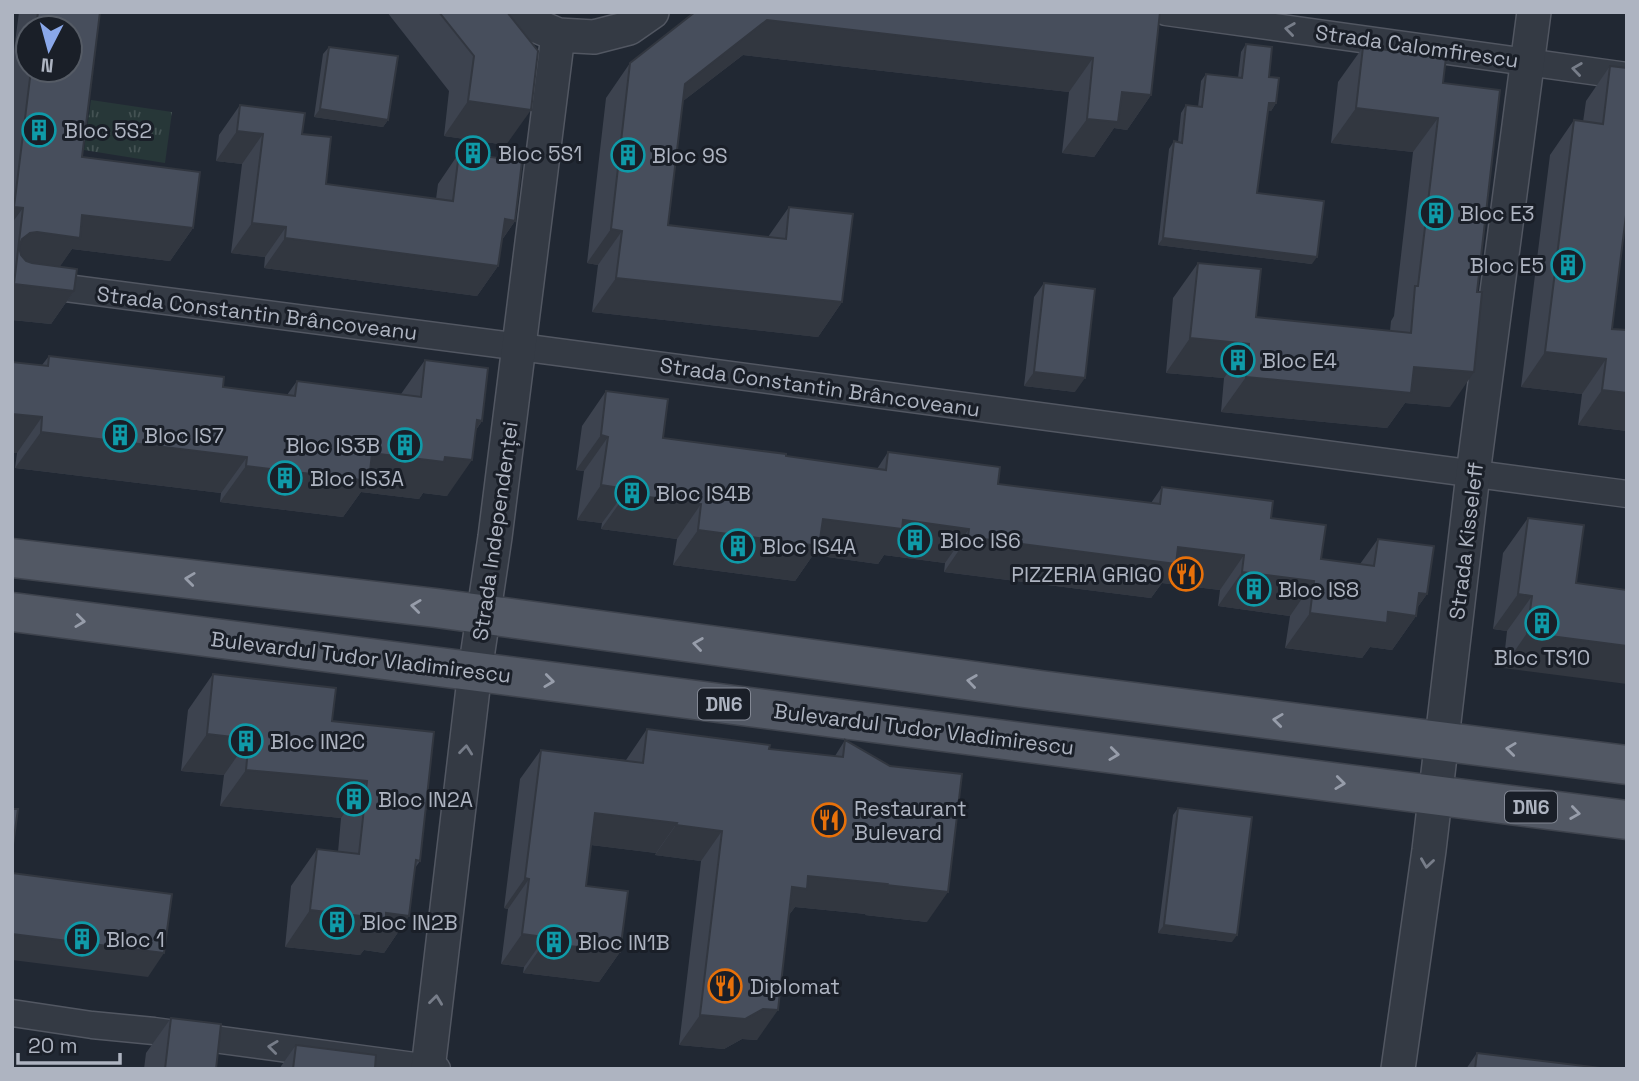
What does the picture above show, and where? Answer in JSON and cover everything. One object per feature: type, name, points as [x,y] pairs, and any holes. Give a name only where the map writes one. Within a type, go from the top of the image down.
[{"type":"main road","points":[[12,558],[484,614],[1040,690],[1627,765]]},
{"type":"main road","name":"Bulevardul Tudor Vladimirescu","points":[[12,612],[1627,820]]},
{"type":"street","points":[[518,12],[530,23],[558,35],[594,37],[629,28],[652,12]]},
{"type":"street","name":"Strada Calomfirescu","points":[[1166,12],[1627,76]]},
{"type":"street","name":"Strada Kisseleff","points":[[1398,1069],[1429,850],[1534,12]]},
{"type":"street","name":"Strada Independenței","points":[[431,1068],[475,671],[520,347],[558,35]]},
{"type":"street","name":"Strada Constantin Brâncoveanu","points":[[12,281],[1627,494]]},
{"type":"street","points":[[12,1013],[431,1068]]},
{"type":"green space","points":[[91,100],[172,112],[165,163],[84,150]]},
{"type":"building","points":[[100,12],[82,157],[200,172],[193,228],[82,215],[80,238],[37,232],[22,239],[19,247],[26,261],[77,269],[74,291],[14,284],[23,208],[14,207],[29,84],[84,84],[84,14],[38,14]]},
{"type":"building","points":[[439,12],[507,12],[538,51],[531,110],[468,101],[474,56]]},
{"type":"building","points":[[695,12],[1160,12],[1151,95],[1122,92],[1118,122],[1087,119],[1093,58],[767,20],[685,84],[668,225],[786,239],[789,207],[853,214],[842,302],[616,278],[622,231],[611,229],[630,63]]},
{"type":"building","points":[[1246,44],[1272,47],[1269,77],[1279,78],[1276,103],[1269,103],[1257,193],[1324,201],[1317,257],[1163,238],[1174,141],[1182,143],[1186,105],[1202,107],[1206,74],[1242,78]]},
{"type":"building","points":[[329,47],[398,56],[388,120],[320,109]]},
{"type":"building","points":[[1363,47],[1446,57],[1443,83],[1500,90],[1477,292],[1482,292],[1474,372],[1414,367],[1411,393],[1246,377],[1249,344],[1190,338],[1198,263],[1261,269],[1256,317],[1411,333],[1438,118],[1356,108]]},
{"type":"building","points":[[1610,66],[1627,68],[1627,207],[1612,329],[1627,330],[1627,393],[1602,390],[1606,359],[1545,352],[1574,120],[1603,124]]},
{"type":"building","points":[[240,105],[305,113],[302,134],[331,137],[326,184],[453,201],[459,153],[522,161],[515,221],[505,219],[498,266],[285,238],[286,227],[252,223],[263,134],[237,131]]},
{"type":"building","points":[[1044,283],[1095,289],[1085,378],[1034,372]]},
{"type":"building","points":[[49,356],[224,377],[223,387],[295,396],[297,381],[421,397],[425,360],[488,368],[482,421],[477,420],[472,460],[445,457],[444,462],[372,453],[369,481],[246,466],[247,457],[41,432],[42,417],[12,414],[12,362],[48,366]]},
{"type":"building","points":[[606,391],[668,399],[663,438],[886,470],[888,452],[1000,467],[998,484],[1160,504],[1162,487],[1273,501],[1271,518],[1326,525],[1321,559],[1374,566],[1378,539],[1434,546],[1427,594],[1419,593],[1416,616],[1388,612],[1387,623],[1310,613],[1314,581],[1242,572],[1244,555],[1178,547],[1176,564],[968,537],[969,529],[903,520],[902,529],[823,519],[819,546],[698,530],[701,504],[626,494],[627,489],[601,485],[608,437],[601,435]]},
{"type":"building","points":[[1528,518],[1584,525],[1576,583],[1627,590],[1627,646],[1527,633],[1532,596],[1518,594]]},
{"type":"building","points":[[213,674],[336,688],[332,721],[434,732],[420,861],[416,860],[409,916],[386,913],[386,919],[310,910],[317,849],[359,854],[367,781],[246,770],[249,739],[207,734]]},
{"type":"building","points":[[647,729],[770,745],[769,749],[843,757],[845,740],[890,766],[962,774],[948,892],[808,876],[807,889],[792,887],[778,1010],[763,1009],[745,1019],[700,1015],[722,831],[595,813],[586,886],[628,891],[620,952],[544,943],[545,937],[522,934],[529,879],[525,878],[541,750],[643,763]]},
{"type":"building","points":[[1178,808],[1252,817],[1237,935],[1164,925]]},
{"type":"building","points":[[12,809],[18,809],[12,852]]},
{"type":"building","points":[[12,873],[172,894],[164,953],[12,934]]},
{"type":"building","points":[[171,1018],[221,1024],[216,1069],[165,1069]]},
{"type":"building","points":[[296,1045],[376,1055],[375,1068],[382,1069],[293,1069]]},
{"type":"building","points":[[1477,1053],[1609,1069],[1475,1069]]},
{"type":"place","name":"Bloc 5S2","points":[[39,130]]},
{"type":"place","name":"Bloc 5S1","points":[[473,153]]},
{"type":"place","name":"Bloc 9S","points":[[628,155]]},
{"type":"place","name":"Bloc E3","points":[[1436,213]]},
{"type":"place","name":"Bloc E5","points":[[1568,265]]},
{"type":"place","name":"Bloc E4","points":[[1238,360]]},
{"type":"place","name":"Bloc IS7","points":[[120,435]]},
{"type":"place","name":"Bloc IS3B","points":[[405,445]]},
{"type":"place","name":"Bloc IS3A","points":[[285,478]]},
{"type":"place","name":"Bloc IS4B","points":[[632,493]]},
{"type":"place","name":"Bloc IS6","points":[[915,540]]},
{"type":"place","name":"Bloc IS4A","points":[[738,546]]},
{"type":"place","name":"PIZZERIA GRIGO","points":[[1186,574]]},
{"type":"place","name":"Bloc IS8","points":[[1254,589]]},
{"type":"place","name":"Bloc TS10","points":[[1542,623]]},
{"type":"place","name":"Bloc IN2C","points":[[246,741]]},
{"type":"place","name":"Bloc IN2A","points":[[354,799]]},
{"type":"place","name":"Restaurant Bulevard","points":[[829,820]]},
{"type":"place","name":"Bloc IN2B","points":[[337,922]]},
{"type":"place","name":"Bloc 1","points":[[82,939]]},
{"type":"place","name":"Bloc IN1B","points":[[554,942]]},
{"type":"place","name":"Diplomat","points":[[725,986]]}]
